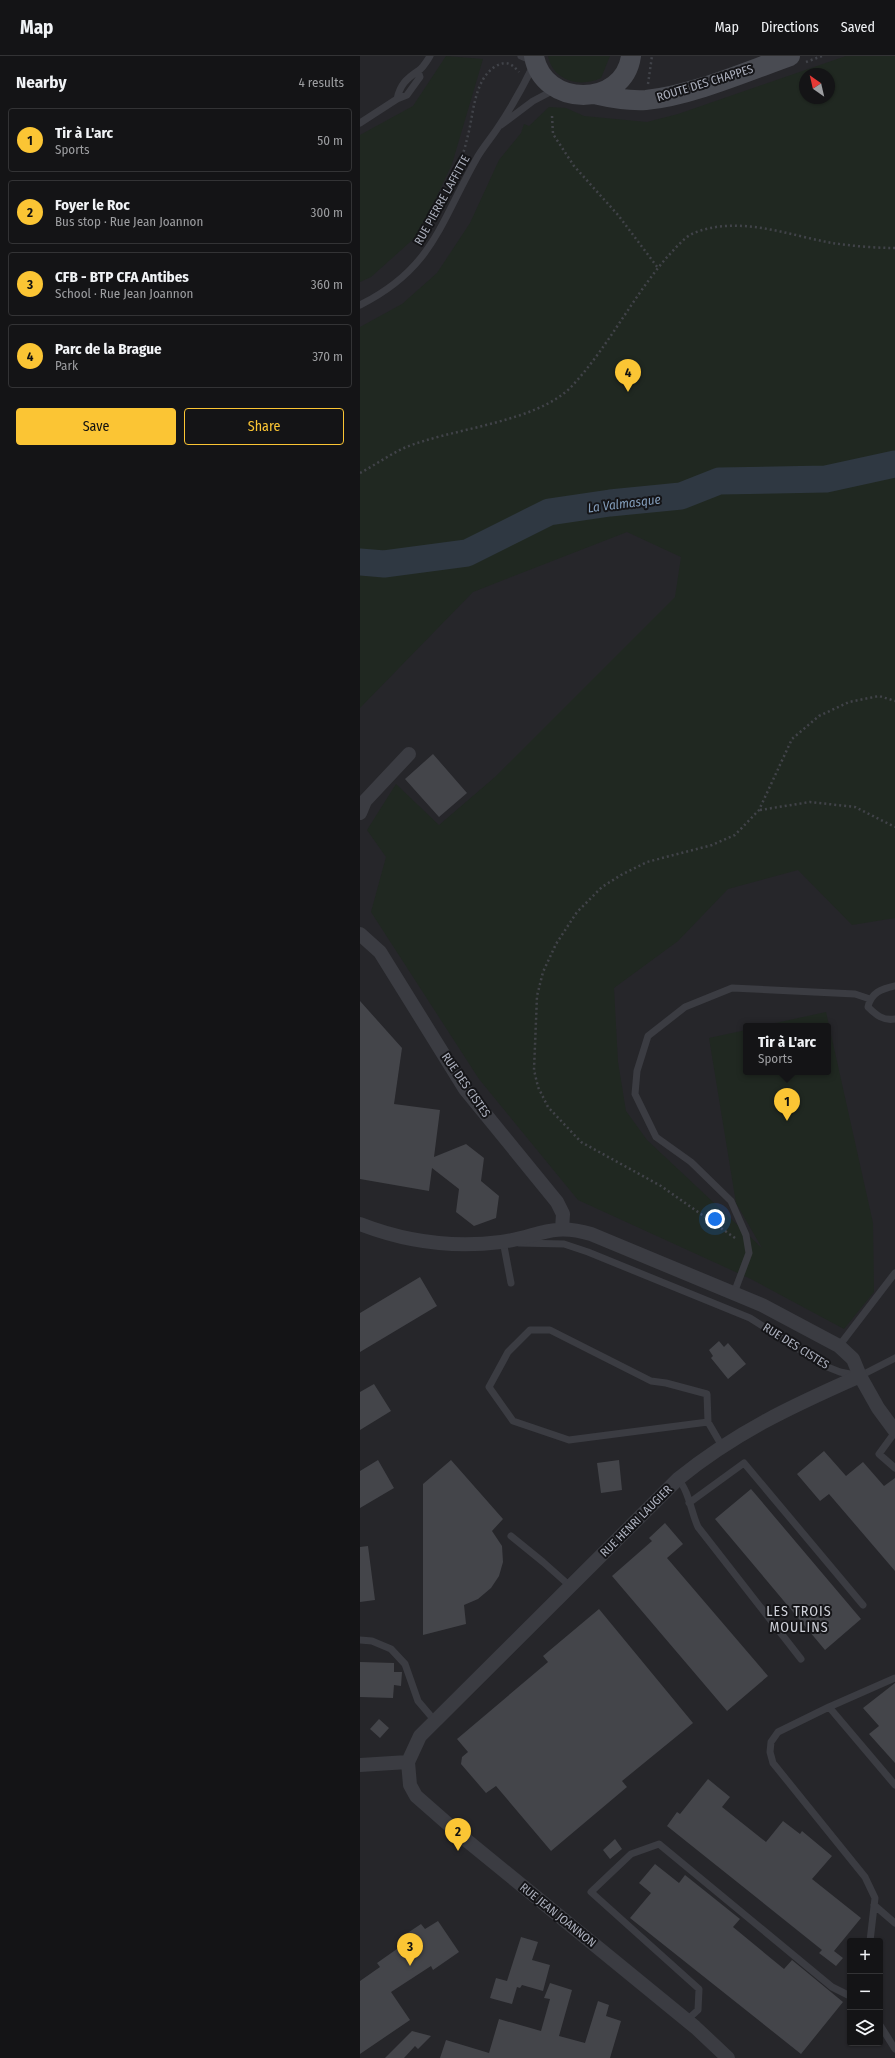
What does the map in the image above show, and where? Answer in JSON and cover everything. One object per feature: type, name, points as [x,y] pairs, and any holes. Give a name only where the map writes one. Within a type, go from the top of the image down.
[{"type":"main road","points":[[530,58],[547,82],[557,89],[575,95],[594,94],[617,82],[625,71],[631,56]]},
{"type":"main road","name":"ROUTE DES CHAPPES","points":[[594,94],[616,99],[646,100],[712,83],[790,56]]},
{"type":"street","points":[[360,813],[365,801],[409,754]]},
{"type":"street","name":"RUE DES CISTES","points":[[363,937],[380,952],[465,1089],[557,1202],[563,1214],[562,1229]]},
{"type":"street","name":"RUE DES CISTES","points":[[360,1224],[408,1239],[436,1244],[477,1244],[504,1242],[562,1229],[576,1230],[591,1234],[762,1305],[839,1346],[854,1359],[860,1376]]},
{"type":"street","points":[[860,1376],[878,1408],[895,1431]]},
{"type":"street","name":"RUE HENRI LAUGIER","points":[[408,1762],[420,1736],[678,1479],[722,1446],[752,1427],[810,1398],[860,1376]]},
{"type":"street","points":[[360,1765],[408,1762]]},
{"type":"street","name":"RUE JEAN JOANNON","points":[[408,1762],[410,1785],[416,1796],[465,1839],[687,2020],[728,2058]]},
{"type":"lane","points":[[360,123],[397,99],[407,95],[420,77],[418,71],[430,56]]},
{"type":"lane","name":"RUE PIERRE LAFFITTE","points":[[360,305],[384,293],[420,261],[443,226],[478,155],[498,128],[530,58]]},
{"type":"lane","name":"RUE PIERRE LAFFITTE","points":[[498,128],[533,101],[557,89]]},
{"type":"lane","points":[[895,986],[878,991],[870,999],[868,1007],[876,1016],[895,1020]]},
{"type":"lane","points":[[734,1293],[749,1253],[749,1247],[746,1235],[731,1201],[691,1162],[656,1137],[635,1094],[637,1071],[648,1036],[685,1007],[732,988],[855,994],[870,999]]},
{"type":"lane","points":[[504,1242],[511,1283]]},
{"type":"lane","name":"RUE DES CISTES","points":[[504,1242],[564,1244],[588,1252],[750,1318],[826,1366],[840,1372],[860,1376]]},
{"type":"lane","points":[[839,1346],[895,1273]]},
{"type":"lane","points":[[708,1422],[569,1440],[513,1421],[489,1387],[508,1352],[530,1330],[550,1330],[651,1381],[666,1383],[706,1394],[708,1422],[722,1446]]},
{"type":"lane","points":[[860,1376],[895,1358]]},
{"type":"lane","points":[[895,1431],[880,1454],[895,1468]]},
{"type":"lane","points":[[689,1504],[744,1463],[863,1606]]},
{"type":"lane","points":[[678,1479],[684,1486],[698,1527],[801,1659]]},
{"type":"lane","points":[[511,1536],[570,1586]]},
{"type":"lane","points":[[360,1640],[372,1641],[391,1649],[405,1664],[418,1701],[435,1721]]},
{"type":"lane","points":[[870,1938],[876,1898],[873,1890],[865,1877],[773,1763],[770,1752],[771,1742],[778,1732],[829,1706],[895,1678]]},
{"type":"lane","points":[[829,1706],[895,1785]]},
{"type":"lane","points":[[687,2020],[698,2010],[700,1989],[591,1892],[631,1854],[659,1844],[832,1987],[847,1994]]},
{"type":"lane","points":[[874,1905],[895,1923]]},
{"type":"lane","points":[[883,2030],[895,2049]]},
{"type":"path","points":[[457,171],[482,81],[487,72],[501,63],[506,62],[512,64]]},
{"type":"path","points":[[552,116],[553,134],[574,166],[618,215],[658,268]]},
{"type":"path","points":[[360,473],[405,448],[518,415],[552,401],[572,387],[598,354],[658,268],[678,245],[694,233],[724,226],[755,227],[833,243],[895,248]]},
{"type":"path","points":[[749,1247],[661,1186],[581,1142],[548,1107],[538,1087],[534,1070],[537,996],[543,972],[556,944],[577,912],[602,887],[621,875],[647,862],[712,844],[735,835],[760,810],[792,739],[819,716],[849,702],[879,696],[895,701]]},
{"type":"path","points":[[760,810],[810,802],[855,807],[895,827]]},
{"type":"shaded area","points":[[360,56],[895,56],[895,2058],[360,2058]]},
{"type":"shaded area","points":[[446,56],[483,59],[452,164],[419,234],[371,277],[360,282],[360,135],[413,106]]},
{"type":"shaded area","points":[[548,56],[610,56],[601,78],[593,81],[576,82],[561,77],[551,65]]},
{"type":"shaded area","points":[[846,56],[895,56],[895,918],[852,925],[798,870],[728,889],[678,941],[614,988],[618,1062],[626,1111],[647,1140],[762,1248],[736,1203],[709,1038],[743,1031],[743,1075],[831,1075],[831,1034],[873,1223],[874,1292],[844,1329],[751,1279],[578,1200],[479,1079],[371,912],[386,857],[367,830],[396,784],[439,825],[495,777],[675,597],[681,557],[627,532],[473,592],[360,708],[360,327],[402,304],[437,273],[470,223],[499,160],[521,133],[524,124],[529,126],[549,107],[566,108],[584,116],[647,122],[678,114],[799,72],[799,104],[835,104],[835,68],[811,68]]},
{"type":"shaded area","points":[[826,1012],[828,1023],[776,1023]]},
{"type":"building","points":[[433,754],[467,793],[439,817],[405,779]]},
{"type":"building","points":[[360,1001],[402,1048],[394,1104],[440,1110],[434,1157],[466,1144],[484,1158],[481,1181],[499,1196],[496,1218],[474,1226],[456,1212],[459,1189],[432,1168],[429,1191],[360,1179]]},
{"type":"building","points":[[420,1277],[437,1306],[360,1352],[360,1313]]},
{"type":"building","points":[[719,1341],[724,1347],[728,1343],[746,1364],[728,1379],[711,1358],[713,1356],[709,1350]]},
{"type":"building","points":[[374,1384],[391,1411],[360,1430],[360,1392]]},
{"type":"building","points":[[824,1451],[846,1476],[863,1462],[884,1486],[895,1478],[895,1571],[829,1494],[820,1501],[797,1474]]},
{"type":"building","points":[[378,1460],[394,1488],[360,1508],[360,1471]]},
{"type":"building","points":[[451,1460],[503,1519],[492,1531],[502,1546],[503,1562],[499,1576],[491,1588],[478,1599],[464,1605],[466,1624],[423,1635],[423,1484]]},
{"type":"building","points":[[619,1460],[622,1490],[601,1493],[597,1463]]},
{"type":"building","points":[[751,1489],[861,1619],[825,1650],[715,1519]]},
{"type":"building","points":[[665,1523],[683,1544],[667,1558],[768,1676],[727,1711],[612,1576],[652,1541],[649,1538]]},
{"type":"building","points":[[368,1546],[375,1600],[360,1602],[360,1547]]},
{"type":"building","points":[[599,1609],[693,1723],[622,1781],[627,1787],[551,1851],[496,1786],[486,1793],[461,1764],[462,1757],[468,1752],[457,1739],[548,1662],[543,1656]]},
{"type":"building","points":[[360,1662],[394,1663],[394,1672],[402,1672],[401,1686],[394,1685],[393,1698],[360,1697]]},
{"type":"building","points":[[895,1683],[895,1763],[869,1734],[879,1726],[863,1708]]},
{"type":"building","points":[[379,1719],[389,1728],[380,1738],[370,1729]]},
{"type":"building","points":[[708,1779],[730,1797],[722,1807],[766,1842],[783,1821],[800,1834],[802,1831],[832,1856],[812,1879],[861,1918],[834,1951],[843,1958],[836,1966],[819,1953],[822,1950],[667,1826],[677,1812],[680,1814]]},
{"type":"building","points":[[615,1839],[622,1849],[610,1859],[603,1850]]},
{"type":"building","points":[[655,1864],[679,1883],[685,1875],[740,1919],[733,1927],[784,1969],[792,1960],[843,2002],[801,2054],[630,1918],[651,1893],[639,1883]]},
{"type":"building","points":[[438,1921],[459,1952],[433,1970],[431,1966],[391,1992],[410,2020],[360,2054],[360,1981],[380,1967],[377,1963],[404,1944],[400,1938],[421,1924],[425,1929]]},
{"type":"building","points":[[521,1937],[538,1942],[532,1960],[550,1965],[543,1991],[522,1985],[520,1988],[517,1987],[512,2004],[490,1998],[496,1978],[507,1981]]},
{"type":"building","points":[[550,1983],[572,1990],[559,2036],[585,2043],[598,2001],[609,2005],[606,2016],[621,2021],[610,2058],[440,2058],[446,2040],[489,2053],[499,2019],[541,2031],[550,1999],[544,1998]]},
{"type":"building","points":[[412,2031],[431,2036],[418,2049],[415,2046],[404,2058],[385,2058]]},
{"type":"waterway","name":"La Valmasque","points":[[360,562],[384,564],[467,553],[549,512],[610,503],[681,496],[719,481],[826,479],[895,464]]},
{"type":"place","name":"Parc de la Brague","points":[[628,392]]},
{"type":"place","name":"Tir à L'arc","points":[[787,1121]]},
{"type":"place","name":"Foyer le Roc","points":[[458,1851]]},
{"type":"place","name":"CFB - BTP CFA Antibes","points":[[410,1966]]},
{"type":"district","name":"LES TROIS MOULINS","points":[[799,1620]]}]
